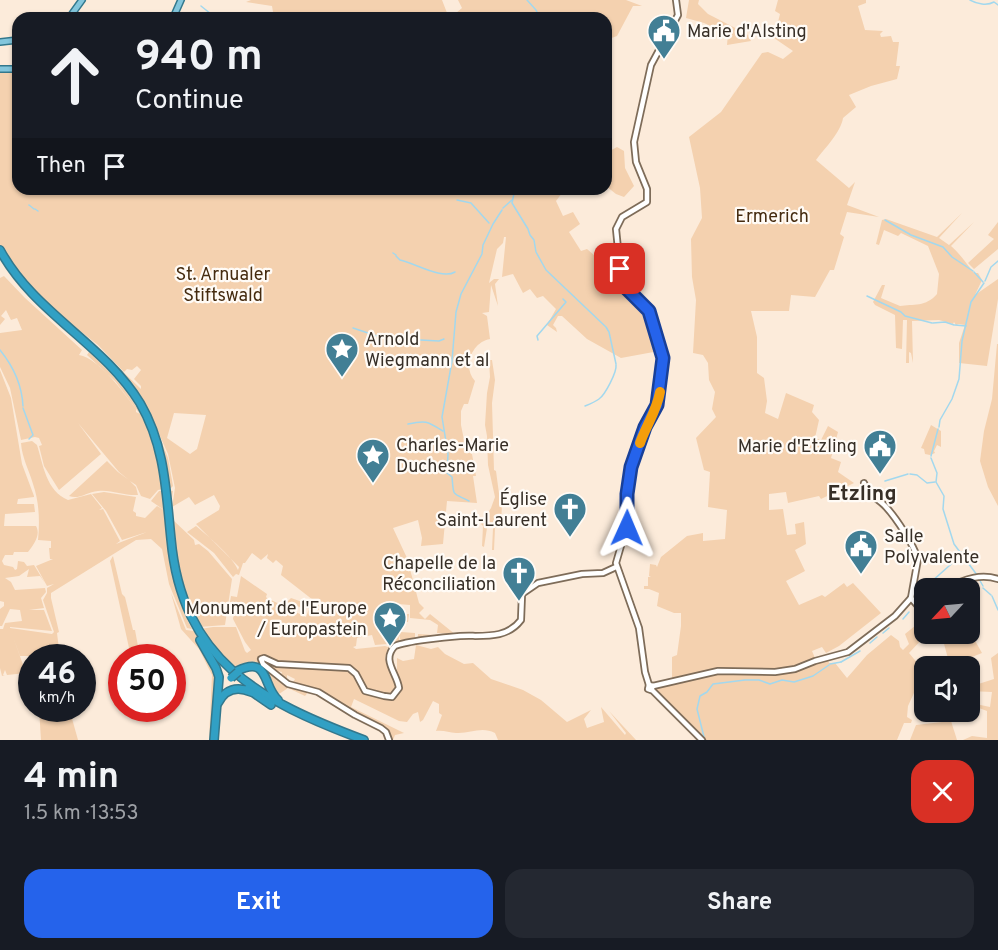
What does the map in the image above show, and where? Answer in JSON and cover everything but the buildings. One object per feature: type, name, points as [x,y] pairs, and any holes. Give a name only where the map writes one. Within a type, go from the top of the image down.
[{"type":"highway","points":[[0,250],[29,292],[87,346]]},
{"type":"highway","points":[[0,255],[32,299],[94,352],[130,389],[144,410],[156,436],[165,473],[174,566],[187,609],[213,651],[243,680],[265,696],[321,723],[364,740]]},
{"type":"highway","points":[[94,352],[133,396],[153,437],[162,473],[174,574],[183,605],[217,671],[219,685],[215,739]]},
{"type":"highway","points":[[197,632],[213,655],[255,694]]},
{"type":"highway","points":[[217,698],[224,684],[234,674],[249,667],[260,669],[273,695],[283,703]]},
{"type":"highway","points":[[215,739],[220,694],[234,674],[254,668],[260,670],[263,676],[262,682],[257,685],[251,685],[243,680]]},
{"type":"highway","points":[[234,674],[263,697],[296,715]]},
{"type":"highway","points":[[217,712],[220,698],[231,690],[241,689],[255,694],[284,711],[356,740]]},
{"type":"highway","points":[[265,696],[321,723]]},
{"type":"street","points":[[675,0],[679,11],[649,71],[634,146],[638,172],[648,190],[648,201],[625,214],[617,227],[621,276],[627,289],[649,311],[663,361],[657,405],[645,427],[633,460],[627,494],[627,525],[616,556],[616,567],[638,623],[645,672],[652,687],[702,740]]},
{"type":"street","points":[[652,687],[718,671],[775,672],[795,669],[848,652],[895,616],[911,598],[919,564],[917,556],[888,509],[867,491],[864,483]]},
{"type":"street","points":[[389,740],[381,728],[318,692],[288,684],[261,660],[264,658],[277,664],[349,668],[356,674],[365,690],[390,697],[396,694],[399,688],[389,661],[392,648],[401,644],[507,632],[521,620],[521,599],[526,590],[546,580],[603,573],[616,567]]},
{"type":"street","points":[[974,578],[996,579]]},
{"type":"street","points":[[911,598],[914,601]]},
{"type":"green space","points":[[251,0],[442,0],[447,12],[273,12],[272,6],[246,2]]},
{"type":"green space","points":[[458,0],[626,0],[642,6],[633,6],[617,36],[612,38],[612,12],[457,12],[462,8]]},
{"type":"green space","points":[[689,0],[699,0],[698,4],[708,14],[747,34],[751,41],[727,45],[728,34],[686,18]]},
{"type":"green space","name":"Ermerich","points":[[778,0],[866,0],[866,3],[858,6],[865,30],[883,31],[880,34],[881,37],[891,36],[893,42],[899,42],[896,66],[900,66],[897,79],[849,95],[856,107],[843,118],[836,134],[816,160],[849,188],[855,182],[847,205],[879,217],[847,212],[840,234],[844,237],[834,270],[830,270],[815,297],[791,295],[789,311],[751,311],[757,337],[757,373],[764,378],[767,401],[765,413],[778,419],[786,393],[814,405],[812,412],[819,420],[815,438],[821,440],[828,426],[838,432],[831,458],[841,462],[838,472],[854,483],[821,499],[819,496],[788,503],[786,492],[769,494],[769,510],[783,509],[787,535],[796,534],[795,524],[804,522],[806,544],[795,550],[805,571],[786,581],[799,605],[822,595],[825,597],[844,583],[847,587],[853,583],[881,613],[839,646],[826,653],[822,647],[812,651],[819,661],[828,660],[829,663],[835,663],[847,678],[867,655],[891,635],[899,641],[903,650],[909,644],[905,634],[914,627],[914,644],[917,644],[909,653],[914,659],[914,693],[908,706],[907,717],[912,720],[911,723],[904,723],[897,740],[703,740],[654,690],[654,687],[672,679],[672,657],[677,655],[681,613],[674,613],[657,606],[659,593],[644,589],[644,586],[648,586],[648,577],[651,577],[649,576],[650,564],[657,567],[661,557],[687,536],[703,533],[703,541],[725,539],[727,510],[708,507],[710,472],[704,470],[696,438],[716,417],[712,409],[715,392],[709,380],[708,363],[703,355],[693,353],[696,300],[692,277],[691,239],[702,218],[700,188],[689,137],[721,112],[762,53],[768,52],[783,59],[793,51],[774,38],[780,14],[775,11]]},
{"type":"green space","name":"St. Arnualer Stiftswald","points":[[0,73],[12,73],[12,195],[560,195],[556,201],[563,216],[573,212],[580,224],[569,232],[581,251],[587,249],[617,275],[625,290],[645,308],[659,351],[621,358],[587,339],[562,316],[558,316],[553,325],[557,332],[547,325],[556,309],[543,296],[537,298],[530,289],[523,293],[513,274],[502,277],[506,237],[504,237],[503,243],[497,249],[489,283],[494,279],[499,279],[495,284],[498,306],[491,285],[489,312],[482,313],[487,316],[490,339],[478,345],[471,356],[469,369],[475,381],[468,404],[464,404],[461,411],[465,445],[472,454],[476,476],[473,476],[477,503],[447,501],[443,544],[421,546],[422,538],[418,520],[393,528],[407,558],[419,603],[424,608],[419,613],[425,619],[430,614],[456,635],[437,633],[438,625],[430,620],[410,618],[410,605],[398,604],[396,622],[397,614],[409,614],[408,622],[399,622],[401,632],[415,633],[415,638],[418,634],[434,635],[434,639],[401,642],[398,632],[400,643],[375,645],[372,635],[357,638],[356,646],[353,647],[356,649],[392,645],[390,649],[388,648],[385,659],[388,659],[394,673],[397,671],[397,658],[403,661],[414,659],[416,645],[431,649],[438,647],[445,654],[464,664],[473,663],[491,679],[523,690],[541,700],[567,722],[591,710],[584,719],[587,728],[604,722],[601,707],[625,735],[626,733],[609,711],[636,740],[498,740],[495,733],[485,730],[461,733],[436,731],[442,715],[439,713],[439,704],[433,701],[423,720],[420,722],[418,712],[413,714],[407,722],[399,721],[354,699],[351,707],[404,733],[395,735],[393,740],[390,740],[386,731],[381,727],[319,691],[292,684],[295,679],[287,675],[287,682],[278,675],[282,672],[277,671],[276,675],[281,681],[279,677],[290,686],[315,692],[333,702],[326,701],[309,691],[305,696],[288,688],[279,694],[280,700],[274,694],[260,668],[254,665],[235,670],[200,629],[236,627],[245,651],[247,653],[251,650],[233,619],[235,605],[234,609],[229,608],[231,596],[237,597],[241,576],[267,594],[267,598],[306,617],[309,609],[287,602],[291,598],[311,605],[313,600],[281,575],[283,566],[276,560],[273,563],[267,558],[268,554],[261,560],[252,553],[243,563],[239,575],[236,574],[233,577],[214,553],[187,532],[196,526],[210,538],[196,524],[219,510],[220,506],[214,495],[195,505],[189,497],[172,507],[175,488],[168,454],[155,425],[168,458],[173,486],[171,488],[169,488],[160,445],[145,410],[124,379],[93,347],[96,346],[141,389],[134,379],[141,370],[137,366],[124,372],[98,345],[70,323],[68,324],[92,342],[91,345],[36,297],[18,276],[0,246]],"holes":[[[174,413],[206,415],[197,449],[190,454],[167,438]]]},
{"type":"green space","points":[[617,147],[624,151],[625,168],[634,186],[624,197],[612,191],[612,150]]},
{"type":"green space","points":[[962,213],[939,238],[949,245],[974,222],[951,246],[982,280],[975,295],[998,279],[998,299],[987,366],[959,363],[959,343],[965,325],[939,320],[912,321],[913,363],[909,352],[909,363],[906,363],[907,320],[903,320],[902,349],[896,348],[895,315],[873,302],[882,285],[885,285],[881,298],[900,306],[928,301],[937,294],[939,274],[928,246],[901,233],[898,236],[884,230],[879,245],[876,244],[882,220],[886,219],[937,237]]},
{"type":"green space","points":[[998,222],[998,249],[974,269],[968,263],[994,239],[988,235]]},
{"type":"green space","points":[[4,276],[82,350],[79,355],[99,366],[87,355],[89,352],[131,398],[140,413],[153,446],[163,489],[158,490],[150,499],[141,496],[136,485],[130,481],[136,487],[138,495],[103,491],[76,497],[69,496],[107,461],[118,472],[129,480],[119,472],[78,423],[101,454],[59,490],[44,466],[39,438],[21,440],[10,388],[0,367],[0,333],[22,330],[17,318],[11,320],[6,310],[1,316],[5,319],[0,325],[0,278]]},
{"type":"green space","points":[[997,344],[998,506],[988,487],[980,461],[992,399]]},
{"type":"green space","points":[[489,360],[492,360],[495,380],[492,403],[494,470],[502,502],[501,528],[495,528],[494,550],[492,550],[493,528],[487,528],[484,547],[482,546],[483,526],[481,524],[495,497],[488,465],[485,425],[490,377]]},
{"type":"green space","points":[[0,370],[11,398],[22,464],[34,496],[18,499],[17,504],[34,504],[35,512],[5,514],[4,526],[36,526],[38,533],[28,552],[14,552],[13,555],[5,555],[2,561],[4,565],[13,567],[15,570],[18,561],[24,562],[27,566],[34,565],[45,583],[40,576],[27,577],[29,569],[19,576],[5,578],[11,582],[15,590],[45,588],[46,592],[41,598],[44,608],[29,610],[44,610],[52,631],[10,628],[52,634],[54,632],[43,600],[47,593],[47,588],[54,584],[47,586],[36,566],[53,559],[50,559],[51,541],[38,540],[39,518],[37,497],[21,443],[32,441],[37,445],[50,484],[68,500],[91,494],[102,508],[99,510],[103,509],[120,541],[116,544],[147,532],[122,540],[106,511],[92,494],[104,492],[136,497],[133,511],[136,516],[145,518],[157,506],[164,510],[151,501],[159,491],[163,491],[173,579],[192,629],[187,628],[169,584],[162,549],[151,539],[136,540],[51,593],[59,632],[57,633],[58,644],[18,644],[18,651],[13,637],[18,651],[18,674],[7,675],[5,670],[3,675],[5,675],[2,676],[0,629],[3,629],[5,623],[22,621],[20,610],[10,609],[0,626],[0,609],[4,606],[4,602],[0,601]]},
{"type":"green space","points":[[931,425],[941,431],[941,447],[937,445],[935,453],[930,455],[925,454],[924,449],[921,448]]},
{"type":"green space","points":[[169,490],[173,491],[172,519],[194,540],[195,545],[199,544],[208,551],[232,579],[225,625],[199,627],[191,611],[176,560]]},
{"type":"green space","points":[[113,556],[138,644],[128,644],[110,561]]},
{"type":"green space","points":[[171,593],[186,630],[194,631],[217,674],[213,740],[209,740],[212,675],[199,649],[181,629]]},
{"type":"green space","points":[[944,644],[977,644],[982,653],[974,656],[947,656]]},
{"type":"green space","points":[[998,653],[998,740],[963,740],[972,736],[987,738],[987,711],[980,708],[980,705],[990,707],[992,692],[980,691],[980,683],[994,679],[991,658]]},
{"type":"green space","points":[[40,722],[73,722],[78,740],[41,740]]},
{"type":"green space","points":[[951,722],[957,740],[910,740],[916,725]]},
{"type":"waterway","points":[[527,0],[537,12]]},
{"type":"waterway","points":[[970,0],[982,4],[994,2],[998,5]]},
{"type":"waterway","points":[[201,6],[208,12]]},
{"type":"waterway","points":[[514,195],[512,203],[534,240],[536,252],[546,270],[606,327],[616,364]]},
{"type":"waterway","points":[[457,200],[471,203],[489,223]]},
{"type":"waterway","points":[[503,208],[512,200]]},
{"type":"waterway","points":[[29,205],[34,209]]},
{"type":"waterway","points":[[469,501],[455,493],[452,477],[447,473],[448,454],[442,417],[452,361],[456,312],[461,294],[482,254],[483,245],[493,224],[502,210]]},
{"type":"waterway","points":[[885,220],[911,235],[943,247],[952,257],[973,271]]},
{"type":"waterway","points":[[396,256],[400,260],[436,273],[455,272]]},
{"type":"waterway","points":[[985,281],[991,267],[998,261]]},
{"type":"waterway","points":[[974,272],[983,282]]},
{"type":"waterway","points":[[939,427],[959,379],[962,341],[971,302],[984,283]]},
{"type":"waterway","points":[[867,296],[905,316],[932,323]]},
{"type":"waterway","points":[[538,340],[537,336],[566,302],[563,299]]},
{"type":"waterway","points":[[933,323],[945,322],[954,325]]},
{"type":"waterway","points":[[955,325],[966,326]]},
{"type":"waterway","points":[[353,328],[383,338],[439,341],[444,339]]},
{"type":"waterway","points":[[0,350],[16,377],[23,406]]},
{"type":"waterway","points":[[585,406],[601,397],[613,378],[616,365]]},
{"type":"waterway","points":[[23,408],[33,435],[29,439]]},
{"type":"waterway","points":[[408,424],[426,422],[443,431]]},
{"type":"waterway","points":[[931,456],[938,429]]},
{"type":"waterway","points":[[931,458],[937,473],[936,482],[944,496],[943,509],[954,544],[977,575]]},
{"type":"waterway","points":[[885,481],[908,474]]},
{"type":"waterway","points":[[910,474],[917,475],[927,483],[935,482]]},
{"type":"waterway","points":[[936,578],[958,558],[961,552]]},
{"type":"waterway","points":[[980,581],[983,586]]},
{"type":"waterway","points":[[983,588],[991,595]]},
{"type":"waterway","points":[[992,596],[998,610]]},
{"type":"waterway","points":[[903,619],[909,612]]},
{"type":"waterway","points":[[883,633],[889,628]]},
{"type":"waterway","points":[[870,643],[877,637]]},
{"type":"waterway","points":[[841,662],[860,651]]},
{"type":"waterway","points":[[830,664],[841,662]]},
{"type":"waterway","points":[[704,737],[697,709],[700,696],[707,692],[713,684],[745,680],[759,680],[770,684],[782,680],[794,682],[813,676],[829,665]]},
{"type":"slow traffic","points":[[640,443],[656,408],[660,392]]},
{"type":"place","name":"Marie d'Alsting","points":[[664,60]]},
{"type":"place","name":"Arnold Wiegmann et al","points":[[342,378]]},
{"type":"place","name":"Marie d'Etzling","points":[[880,475]]},
{"type":"place","name":"Charles-Marie Duchesne","points":[[373,484]]},
{"type":"place","name":"Église Saint-Laurent","points":[[570,538]]},
{"type":"place","name":"Salle Polyvalente","points":[[861,575]]},
{"type":"place","name":"Chapelle de la Réconciliation","points":[[519,602]]},
{"type":"place","name":"Monument de l'Europe / Europastein","points":[[390,647]]},
{"type":"district","name":"Etzling","points":[[862,493]]},
{"type":"route","points":[[620,269],[627,289],[649,311],[663,358],[656,409],[645,427],[631,467],[627,494],[627,528]]}]
